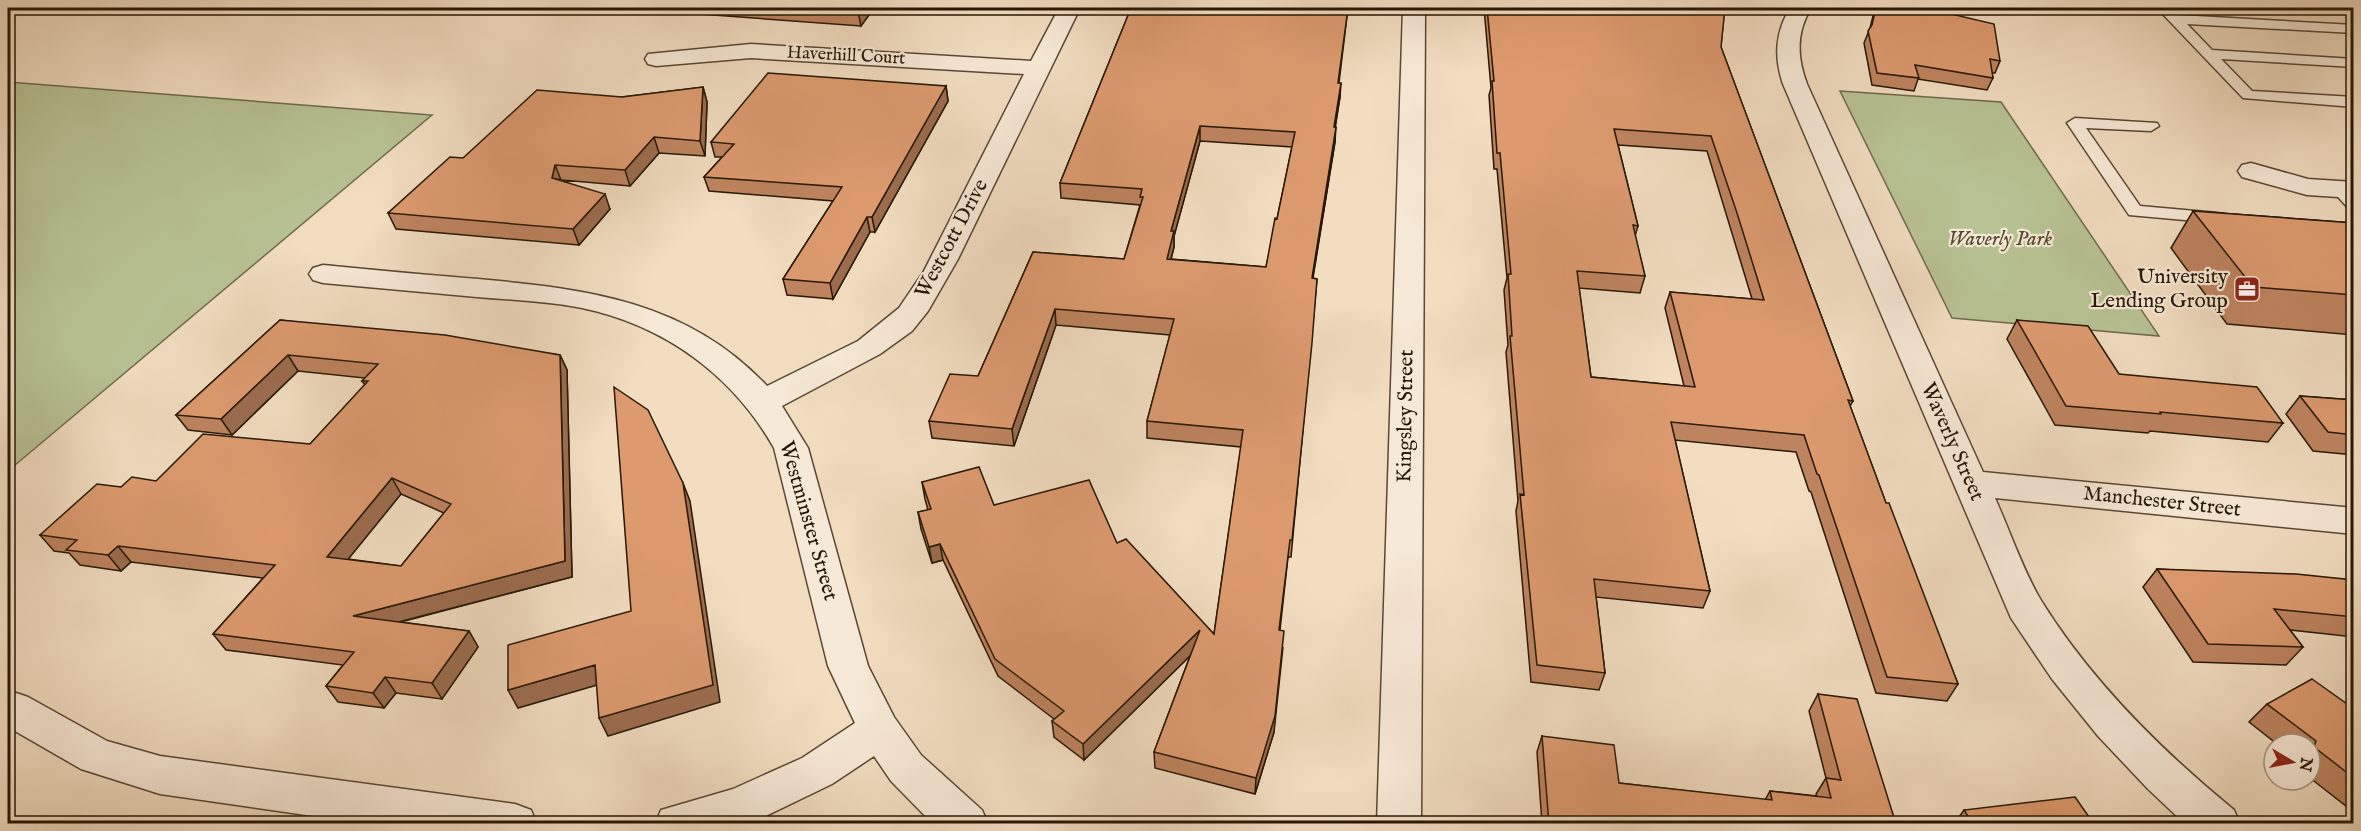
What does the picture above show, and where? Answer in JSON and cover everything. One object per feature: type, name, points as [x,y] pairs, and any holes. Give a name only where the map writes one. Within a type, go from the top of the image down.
[{"type":"street","name":"Westcott Drive","points":[[762,402],[864,350],[900,324],[921,301],[970,210],[1036,68],[1069,8]]},
{"type":"street","name":"Kingsley Street","points":[[1399,824],[1414,8]]},
{"type":"street","name":"Waverly Street","points":[[1800,8],[1792,22],[1787,41],[1789,67],[1795,84],[2025,607],[2052,649],[2086,693],[2143,756],[2218,824]]},
{"type":"street","name":"Haverhill Court","points":[[656,58],[751,51],[1036,68]]},
{"type":"street","points":[[2251,171],[2307,187],[2349,195]]},
{"type":"street","name":"Westminster Street","points":[[323,274],[547,294],[615,307],[656,321],[701,345],[732,369],[780,425],[791,448],[848,666],[879,730],[906,768],[966,824]]},
{"type":"street","name":"Manchester Street","points":[[1970,483],[2354,520]]},
{"type":"street","points":[[13,709],[96,756],[160,775],[515,824]]},
{"type":"street","points":[[677,824],[740,807],[817,771],[879,730]]},
{"type":"lane","points":[[2164,8],[2248,95],[2354,102]]},
{"type":"lane","points":[[2175,19],[2354,29]]},
{"type":"lane","points":[[2209,54],[2354,63]]},
{"type":"lane","points":[[2151,126],[2075,123],[2134,211],[2238,219]]},
{"type":"green space","points":[[8,82],[431,115],[432,115],[8,471]]},
{"type":"green space","name":"Waverly Park","points":[[1840,91],[2001,102],[2159,336],[1952,318]]},
{"type":"building","points":[[789,8],[862,8],[858,12]]},
{"type":"building","points":[[1131,8],[1348,8],[1338,83],[1341,83],[1334,127],[1336,127],[1312,278],[1317,279],[1312,343],[1292,540],[1290,540],[1279,630],[1284,631],[1275,716],[1256,778],[1154,752],[1200,630],[1083,744],[1052,721],[1064,711],[995,659],[940,544],[929,547],[918,512],[931,509],[922,482],[979,467],[994,505],[1089,480],[1117,543],[1126,539],[1214,634],[1243,430],[1147,421],[1174,319],[1055,309],[1012,429],[929,421],[950,374],[978,376],[1033,252],[1124,259],[1143,197],[1140,197],[1142,189],[1060,183]],"holes":[[[1200,126],[1295,132],[1266,267],[1167,259],[1174,231],[1171,231]]]},
{"type":"building","points":[[1487,8],[1725,8],[1721,47],[1853,401],[1848,400],[1886,503],[1889,503],[1958,684],[1887,677],[1804,435],[1671,422],[1710,591],[1594,579],[1605,673],[1537,665],[1520,494],[1524,495],[1510,336],[1512,336],[1508,274],[1511,274],[1500,153],[1497,153],[1492,81],[1494,81]],"holes":[[[1614,129],[1711,136],[1764,300],[1670,292],[1695,387],[1591,377],[1577,271],[1645,276],[1633,225],[1638,226]]]},
{"type":"building","points":[[1876,8],[1926,8],[1994,24],[2000,61],[1990,59],[1993,78],[1915,65],[1919,78],[1877,73],[1868,31],[1872,25]]},
{"type":"building","points":[[768,73],[946,86],[872,217],[867,217],[830,283],[783,279],[842,187],[704,177],[734,144],[711,142]]},
{"type":"building","points":[[703,87],[700,141],[654,137],[625,170],[555,165],[552,178],[605,194],[573,229],[388,213],[450,157],[463,158],[537,90],[622,97]]},
{"type":"building","points":[[2193,211],[2354,223],[2354,295],[2253,287]]},
{"type":"building","points":[[280,320],[445,335],[560,355],[565,561],[353,616],[469,631],[432,683],[385,677],[373,693],[326,686],[354,652],[213,634],[275,565],[118,546],[108,555],[66,550],[77,540],[40,535],[97,484],[121,487],[132,477],[156,481],[203,434],[310,444],[368,381],[362,381],[378,364],[288,355],[221,419],[176,415]],"holes":[[[392,478],[451,504],[401,566],[327,557]]]},
{"type":"building","points":[[2017,320],[2088,326],[2119,374],[2257,387],[2283,423],[2066,406]]},
{"type":"building","points":[[614,387],[648,410],[683,483],[713,685],[599,718],[595,665],[508,690],[508,645],[631,611]]},
{"type":"building","points":[[2300,396],[2354,400],[2354,435],[2328,432]]},
{"type":"building","points":[[2157,569],[2296,574],[2354,580],[2354,617],[2274,609],[2303,647],[2208,644]]},
{"type":"building","points":[[2312,679],[2354,709],[2354,778],[2322,753],[2322,732],[2304,732],[2267,704]]},
{"type":"building","points":[[1818,694],[1857,699],[1896,824],[1549,824],[1542,736],[1614,745],[1619,783],[1772,800],[1770,791],[1831,798],[1826,778],[1841,780]]},
{"type":"building","points":[[2075,797],[2094,824],[1973,824],[1964,810]]},
{"type":"place","name":"University Lending Group","points":[[2247,289]]}]
